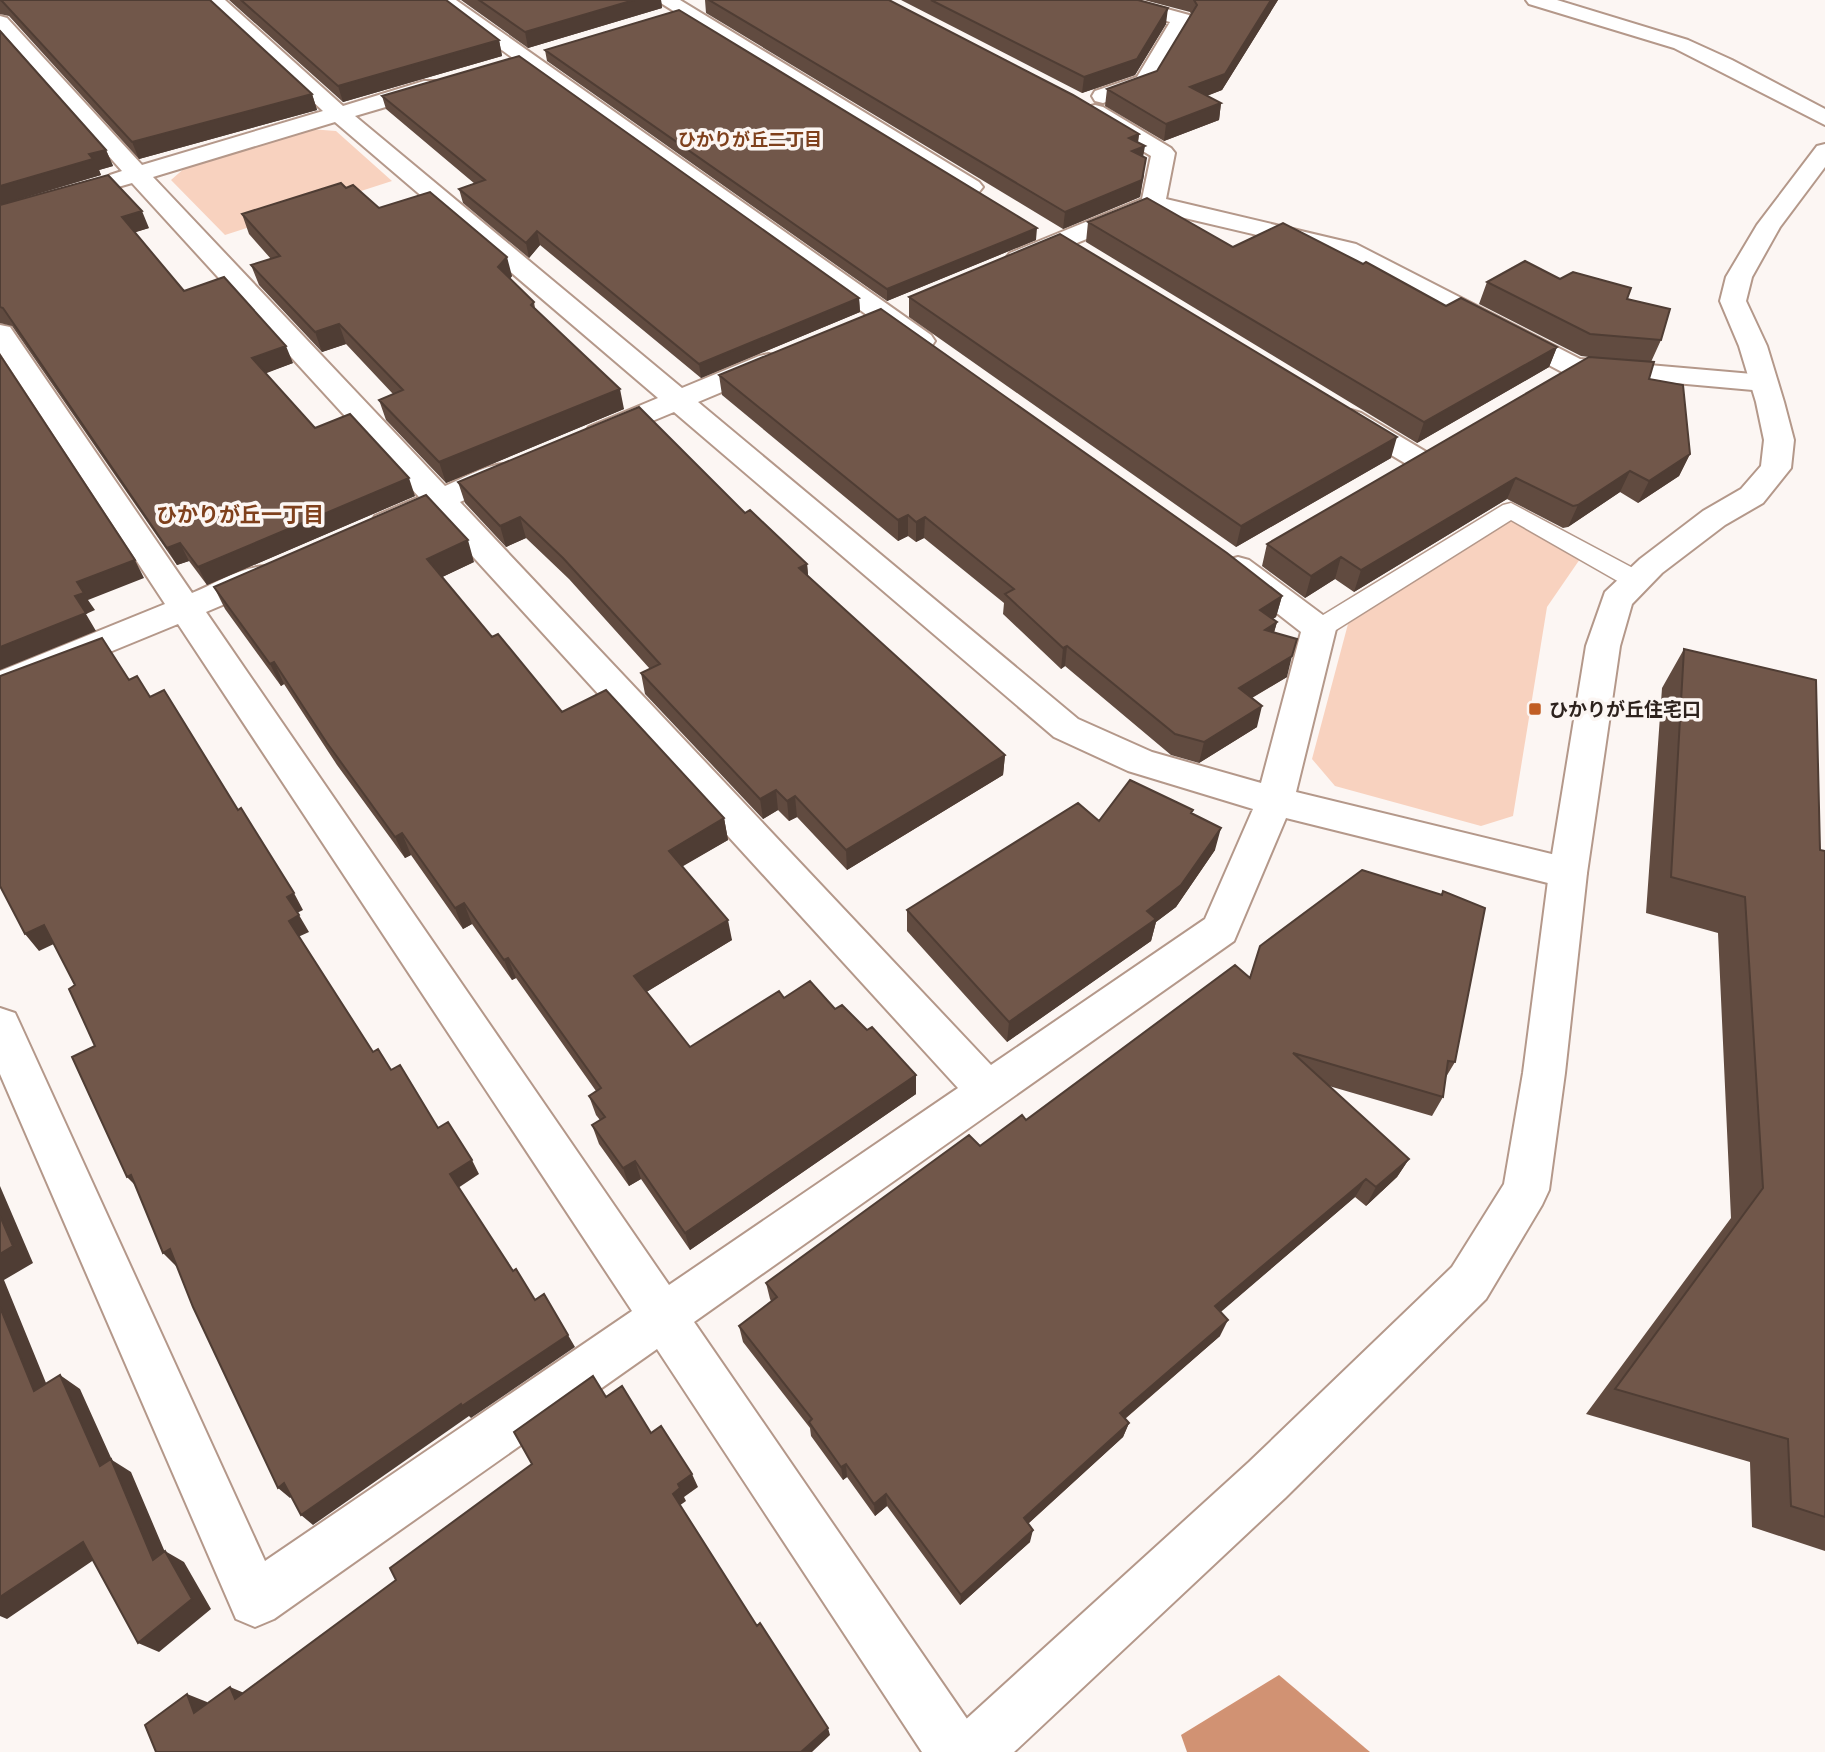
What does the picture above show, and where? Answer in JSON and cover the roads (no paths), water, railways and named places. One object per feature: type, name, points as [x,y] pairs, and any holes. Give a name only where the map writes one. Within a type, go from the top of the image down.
[{"type":"street","points":[[213,0],[339,114],[1066,728],[1141,762],[1275,801],[1568,873]]},
{"type":"street","points":[[443,0],[952,363]]},
{"type":"street","points":[[1111,0],[1182,19],[1145,81],[1075,101],[1163,153],[1153,203]]},
{"type":"street","points":[[1535,0],[1681,44],[1726,64],[1769,90],[1825,118]]},
{"type":"street","points":[[679,8],[988,198]]},
{"type":"street","points":[[0,22],[137,174],[988,1090]]},
{"type":"street","points":[[100,186],[459,78]]},
{"type":"street","points":[[972,1752],[1267,1480],[1469,1283],[1526,1191],[1545,1073],[1568,873],[1603,646],[1617,600],[1651,566],[1714,518],[1752,496],[1776,468],[1779,440],[1753,346],[1733,301],[1739,277],[1769,225],[1825,151]]},
{"type":"street","points":[[996,268],[1070,249],[1153,203],[1347,249],[1562,374],[1764,383]]},
{"type":"street","points":[[1035,227],[1070,249]]},
{"type":"street","points":[[0,333],[956,1752]]},
{"type":"street","points":[[578,442],[794,352]]},
{"type":"street","points":[[1325,403],[1418,459]]},
{"type":"street","points":[[365,532],[528,462]]},
{"type":"street","points":[[0,1026],[255,1600],[1220,930],[1275,801],[1319,629],[1235,555]]},
{"type":"street","points":[[0,685],[289,566]]},
{"type":"lane","points":[[1319,629],[1511,510],[1637,581]]},
{"type":"place","name":"ひかりが丘住宅口","points":[[1535,709]]},
{"type":"district","name":"ひかりが丘二丁目","points":[[750,140]]},
{"type":"district","name":"ひかりが丘一丁目","points":[[240,515]]}]
